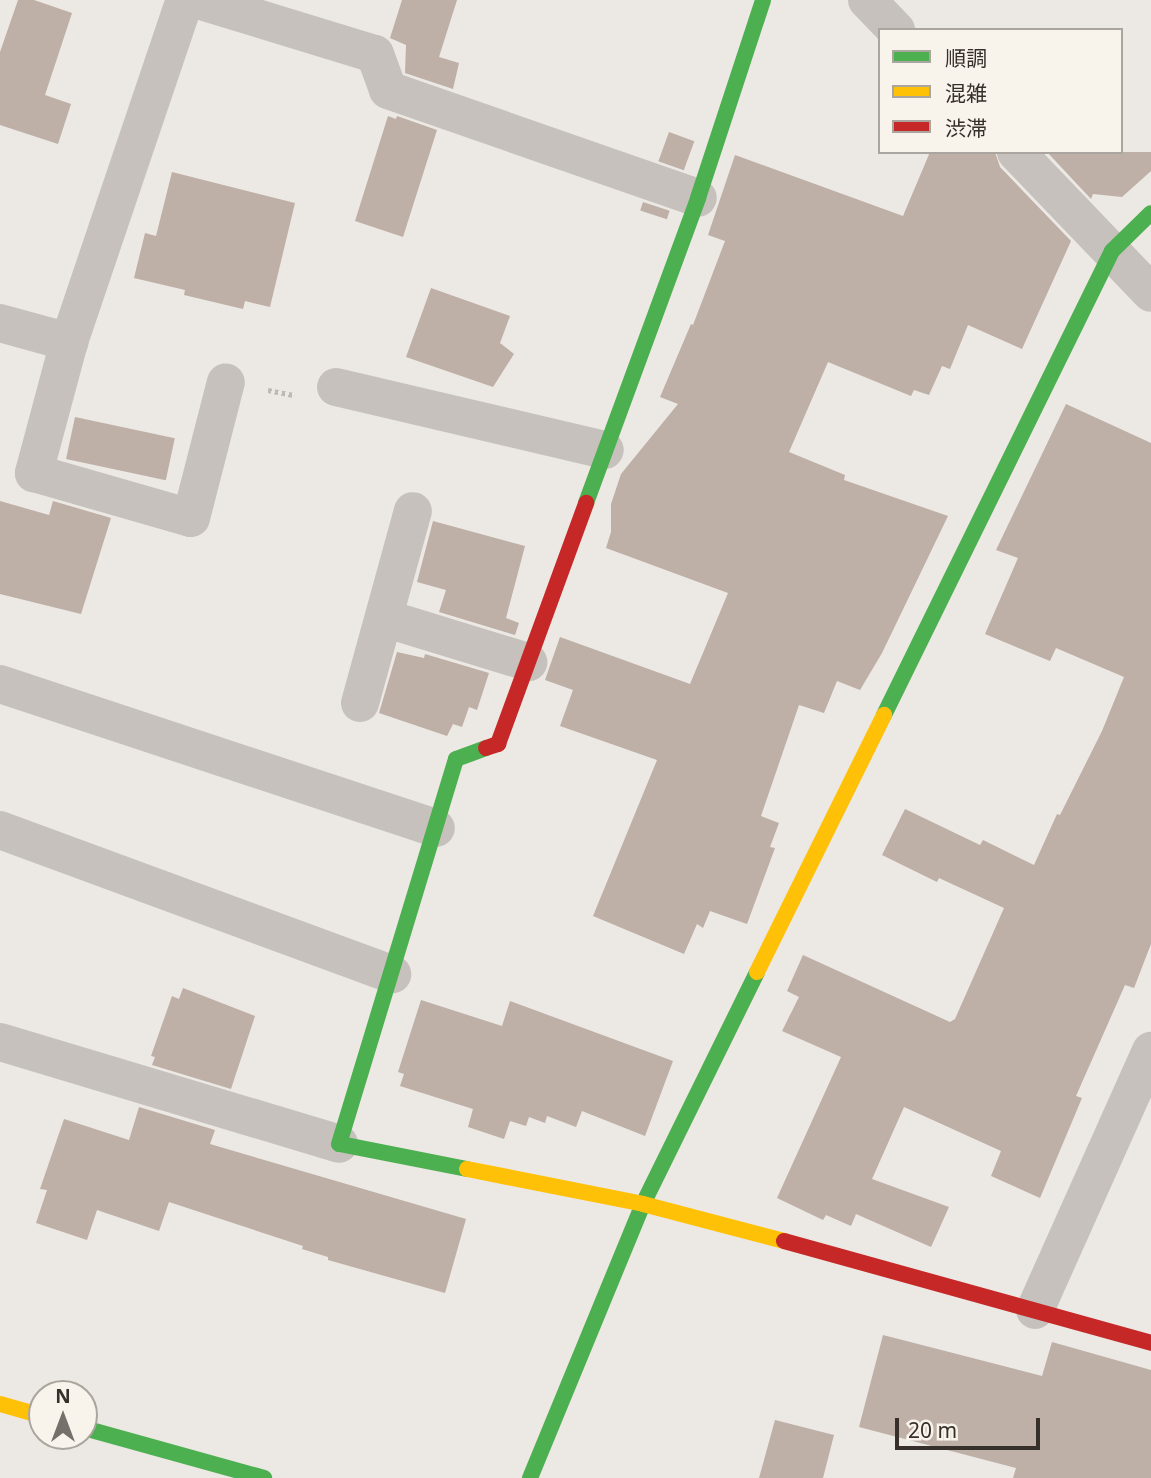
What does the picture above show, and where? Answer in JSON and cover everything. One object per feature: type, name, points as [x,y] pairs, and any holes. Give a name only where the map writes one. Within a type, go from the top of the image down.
[{"type":"street","points":[[185,0],[69,342],[34,473],[191,518],[226,382]]},
{"type":"street","points":[[198,0],[374,54],[388,90],[698,198]]},
{"type":"street","points":[[339,1144],[456,759],[498,744],[698,198],[763,0]]},
{"type":"street","points":[[867,0],[894,28]]},
{"type":"street","points":[[1018,154],[1151,293]]},
{"type":"street","points":[[530,1478],[643,1204],[1112,251],[1151,213]]},
{"type":"street","points":[[0,323],[69,342]]},
{"type":"street","points":[[336,387],[606,450]]},
{"type":"street","points":[[360,703],[413,511]]},
{"type":"street","points":[[384,618],[528,662]]},
{"type":"street","points":[[0,684],[436,828]]},
{"type":"street","points":[[0,831],[392,974]]},
{"type":"street","points":[[0,1042],[339,1144],[643,1204],[1151,1343]]},
{"type":"street","points":[[1035,1310],[1151,1051]]},
{"type":"street","points":[[0,1404],[28,1412]]},
{"type":"street","points":[[98,1432],[264,1478]]},
{"type":"path","points":[[226,382],[317,399],[336,387]]},
{"type":"building","points":[[18,0],[34,0],[72,13],[45,95],[71,104],[58,144],[0,125],[0,52]]},
{"type":"building","points":[[402,0],[457,0],[439,57],[459,63],[453,89],[405,73],[406,45],[390,38]]},
{"type":"building","points":[[388,116],[396,119],[397,116],[437,130],[403,237],[355,221]]},
{"type":"building","points":[[669,132],[694,141],[684,170],[658,161]]},
{"type":"building","points":[[1151,152],[1151,171],[1122,197],[1093,194],[1091,199],[1049,154]]},
{"type":"building","points":[[929,154],[996,154],[1000,167],[1071,241],[1022,349],[968,325],[950,369],[942,366],[929,395],[914,390],[911,396],[828,362],[789,452],[845,475],[844,480],[948,516],[882,653],[860,690],[837,681],[824,713],[799,705],[761,816],[779,823],[770,847],[775,848],[747,924],[710,911],[703,928],[697,924],[684,954],[593,916],[657,760],[560,726],[573,690],[545,680],[560,637],[690,684],[728,593],[606,548],[611,532],[611,504],[621,474],[678,404],[660,397],[691,324],[693,325],[725,241],[708,235],[735,155],[903,216]]},
{"type":"building","points":[[172,172],[295,203],[270,307],[245,301],[243,309],[184,295],[185,290],[134,278],[145,233],[156,236]]},
{"type":"building","points":[[643,202],[670,211],[667,219],[640,211]]},
{"type":"building","points":[[431,288],[510,316],[500,343],[514,354],[493,387],[406,357]]},
{"type":"building","points":[[1066,404],[1151,443],[1151,944],[1134,988],[1125,985],[1076,1096],[1082,1098],[1040,1198],[991,1176],[1001,1151],[904,1107],[872,1179],[949,1207],[931,1247],[856,1214],[851,1226],[826,1215],[823,1220],[777,1198],[841,1057],[782,1031],[799,997],[787,991],[803,955],[950,1022],[955,1019],[1004,908],[939,878],[937,882],[882,855],[905,809],[980,845],[983,840],[1034,865],[1057,814],[1060,815],[1102,731],[1124,677],[1056,648],[1050,661],[985,634],[1018,558],[996,550]]},
{"type":"building","points":[[75,417],[175,438],[166,480],[66,459]]},
{"type":"building","points":[[0,501],[49,515],[53,501],[111,518],[81,614],[0,594]]},
{"type":"building","points":[[433,521],[525,546],[506,618],[519,623],[515,635],[439,612],[446,590],[417,582]]},
{"type":"building","points":[[397,652],[424,658],[425,654],[489,673],[477,710],[469,707],[462,727],[453,724],[447,736],[379,713]]},
{"type":"building","points":[[183,988],[255,1016],[231,1089],[152,1065],[155,1057],[151,1056],[172,996],[179,999]]},
{"type":"building","points":[[421,1000],[502,1026],[510,1001],[673,1061],[645,1136],[582,1111],[576,1127],[547,1116],[545,1123],[529,1117],[526,1126],[510,1121],[504,1139],[468,1127],[473,1109],[400,1086],[404,1074],[398,1072]]},
{"type":"building","points":[[139,1107],[215,1130],[210,1144],[466,1219],[445,1293],[328,1260],[328,1257],[302,1249],[303,1246],[169,1202],[159,1231],[97,1210],[87,1240],[36,1223],[47,1190],[40,1189],[64,1119],[129,1140]]},
{"type":"building","points":[[883,1335],[1042,1376],[1052,1342],[1151,1370],[1151,1478],[1013,1478],[1016,1468],[859,1427]]},
{"type":"building","points":[[775,1420],[834,1435],[823,1478],[759,1478]]},
{"type":"traffic: fast","points":[[586,503],[698,198],[763,0]]},
{"type":"traffic: fast","points":[[884,715],[1112,251],[1151,213]]},
{"type":"traffic: fast","points":[[467,1169],[339,1144],[456,759],[486,748]]},
{"type":"traffic: fast","points":[[530,1478],[643,1204],[757,972]]},
{"type":"traffic: fast","points":[[98,1432],[264,1478]]},
{"type":"traffic: slow","points":[[757,972],[884,715]]},
{"type":"traffic: slow","points":[[467,1169],[643,1204],[784,1241]]},
{"type":"traffic: slow","points":[[0,1404],[28,1412]]},
{"type":"traffic: jam","points":[[486,748],[498,744],[586,503]]},
{"type":"traffic: jam","points":[[784,1241],[1151,1343]]}]
